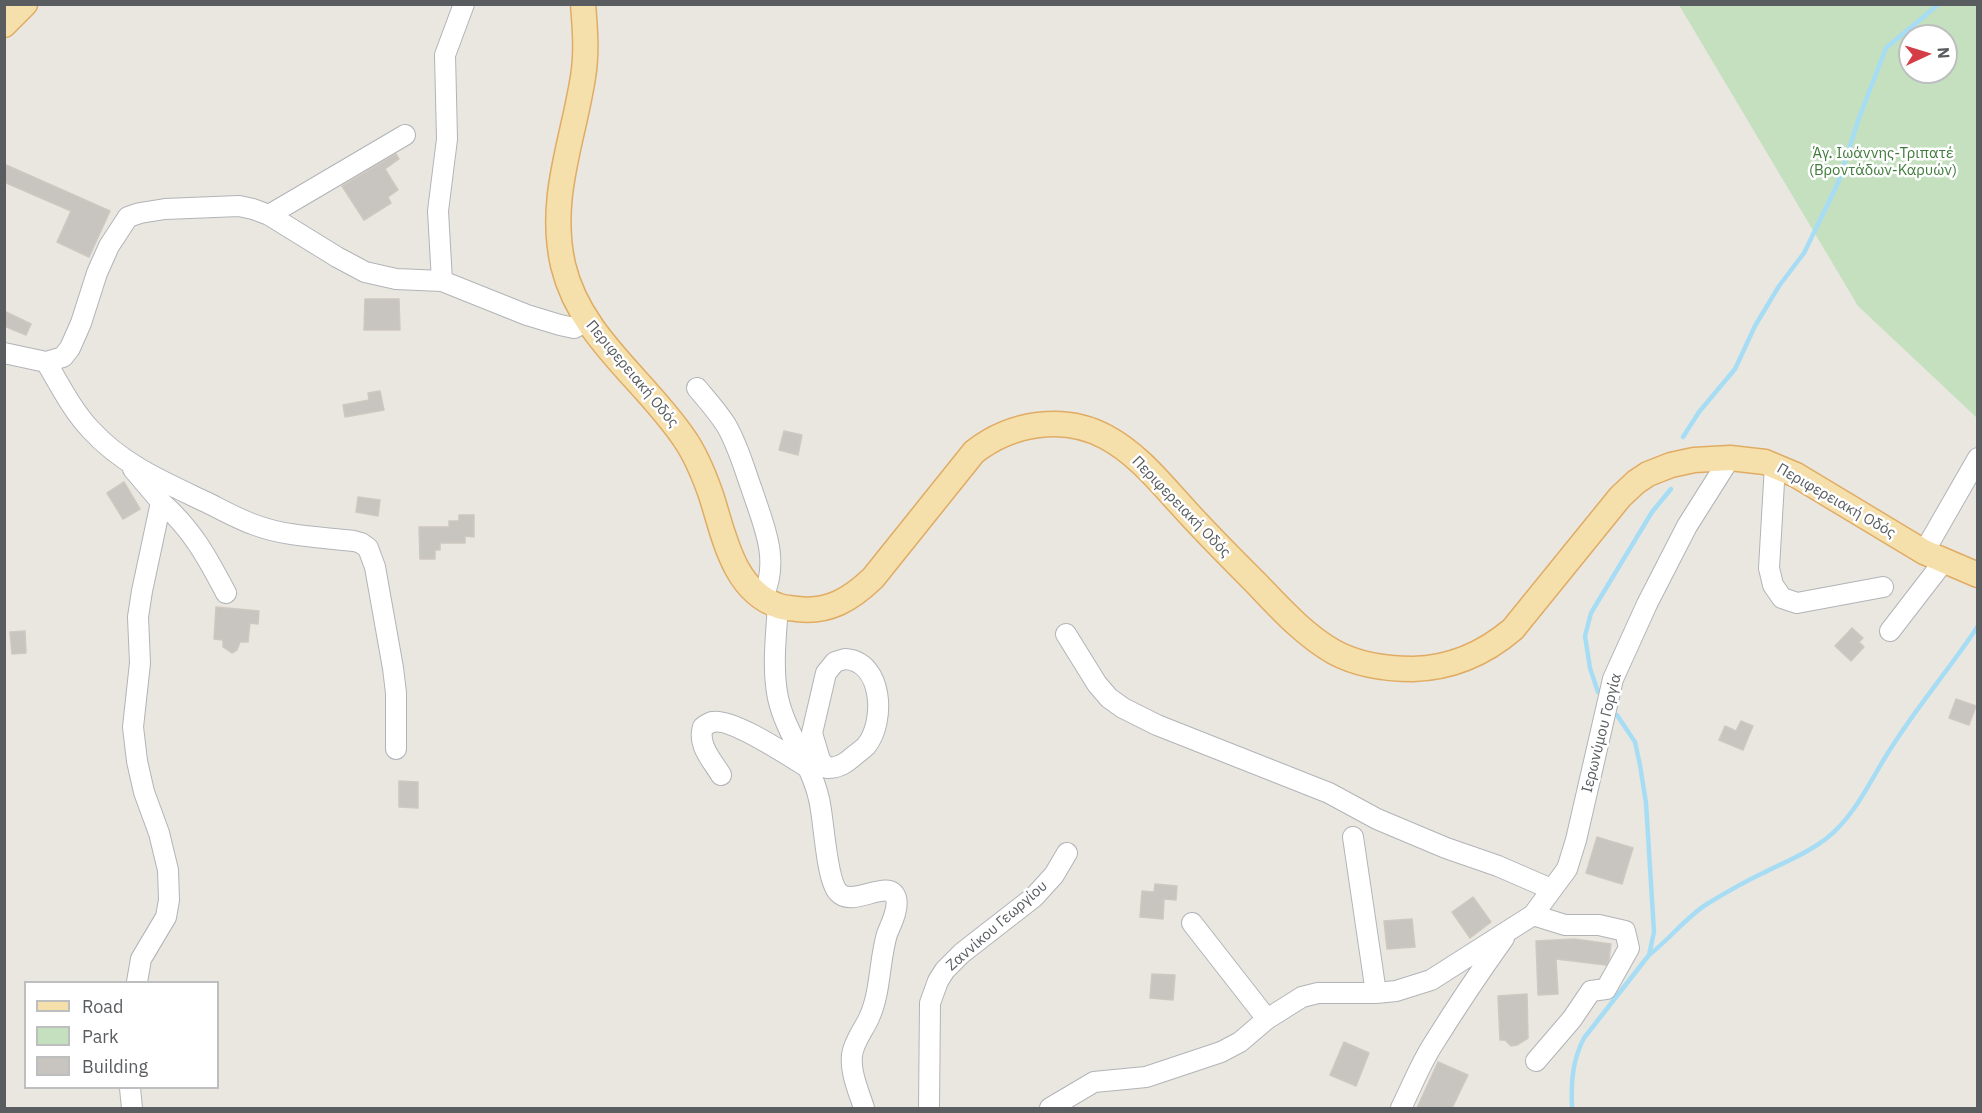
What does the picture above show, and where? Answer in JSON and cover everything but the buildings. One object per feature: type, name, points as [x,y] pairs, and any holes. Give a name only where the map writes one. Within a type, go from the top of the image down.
[{"type":"main road","points":[[4,25],[25,4]]},
{"type":"main road","name":"Περιφερειακή Οδός","points":[[583,4],[584,74],[562,176],[558,207],[563,264],[571,293],[587,321],[616,359],[662,408],[686,440],[704,476],[728,551],[744,580],[770,602],[815,610],[844,602],[858,593],[873,578],[974,452],[1015,430],[1062,424],[1078,426],[1106,436],[1135,457],[1271,599],[1319,642],[1345,657],[1375,666],[1395,669],[1430,668],[1455,663],[1494,644],[1513,629],[1620,497],[1636,482],[1648,474],[1671,465],[1694,460],[1750,459],[1775,465],[1934,556],[1977,575]]},
{"type":"street","points":[[442,281],[438,212],[447,139],[445,55],[464,4]]},
{"type":"street","points":[[269,215],[405,135]]},
{"type":"street","points":[[4,353],[46,362],[63,357],[70,348],[81,323],[97,273],[109,246],[128,217],[165,209],[239,206],[269,215],[337,258],[365,272],[396,279],[442,281],[527,315],[560,325],[574,328],[587,321]]},
{"type":"street","points":[[46,362],[71,405],[89,429],[127,463],[256,525],[291,534],[354,541],[368,548],[375,567],[391,652],[396,693],[396,749]]},
{"type":"street","points":[[697,388],[726,425],[765,525],[771,553],[769,585],[778,697],[794,740],[814,780],[836,890],[840,895],[850,898],[886,890],[896,898],[894,914],[883,948],[874,1001],[869,1018],[856,1040],[853,1052],[854,1071],[864,1108]]},
{"type":"street","name":"Ιερωνύμου Γοργία","points":[[1533,915],[1567,869],[1576,840],[1613,679],[1647,604],[1682,536],[1730,458]]},
{"type":"street","points":[[1890,631],[1934,556],[1977,458]]},
{"type":"street","points":[[127,463],[190,531],[208,557],[226,593]]},
{"type":"street","points":[[1775,465],[1769,568],[1773,585],[1782,598],[1797,603],[1883,587]]},
{"type":"street","points":[[137,981],[141,959],[166,917],[169,900],[168,870],[159,833],[144,792],[133,727],[140,663],[138,617],[161,502]]},
{"type":"street","points":[[1066,634],[1097,684],[1109,698],[1123,708],[1157,725],[1329,793],[1377,819],[1551,889]]},
{"type":"street","points":[[845,659],[857,661],[870,674],[877,687],[878,706],[874,730],[867,745],[847,763],[837,768],[827,768],[820,760],[812,733],[826,673],[835,662],[845,659]]},
{"type":"street","points":[[721,775],[701,742],[703,727],[712,722],[726,723],[747,732],[807,767]]},
{"type":"street","points":[[794,740],[812,733]]},
{"type":"street","points":[[1353,837],[1376,993]]},
{"type":"street","name":"Ζαννίκου Γεωργίου","points":[[928,1108],[930,1004],[938,981],[945,970],[962,953],[1034,897],[1054,875],[1067,853]]},
{"type":"street","points":[[1050,1108],[1094,1082],[1146,1077],[1221,1052],[1240,1042],[1268,1019],[1302,997],[1318,993],[1396,991],[1431,980],[1533,915],[1565,925],[1599,925],[1625,931],[1629,948],[1606,989],[1591,991],[1536,1061]]},
{"type":"street","points":[[1192,923],[1268,1019]]},
{"type":"street","points":[[1401,1108],[1431,1047],[1445,1029],[1471,984],[1509,931]]},
{"type":"street","points":[[130,1089],[132,1108]]},
{"type":"green space","name":"Άγ. Ιωάννης-Τριπατέ (Βροντάδων-Καρυών)","points":[[1679,5],[1977,5],[1977,418],[1858,306]]},
{"type":"waterway","points":[[1683,437],[1699,412],[1735,369],[1755,326],[1779,286],[1804,253],[1838,183],[1859,118],[1886,48],[1939,4]]},
{"type":"waterway","points":[[1598,692],[1590,668],[1585,636],[1591,613],[1652,512],[1671,489]]},
{"type":"waterway","points":[[1649,955],[1707,904],[1812,848],[1838,828],[1856,806],[1903,730],[1978,626]]},
{"type":"waterway","points":[[1572,1108],[1573,1072],[1584,1038],[1649,955],[1654,932],[1646,803],[1640,765],[1635,742],[1617,715]]}]
